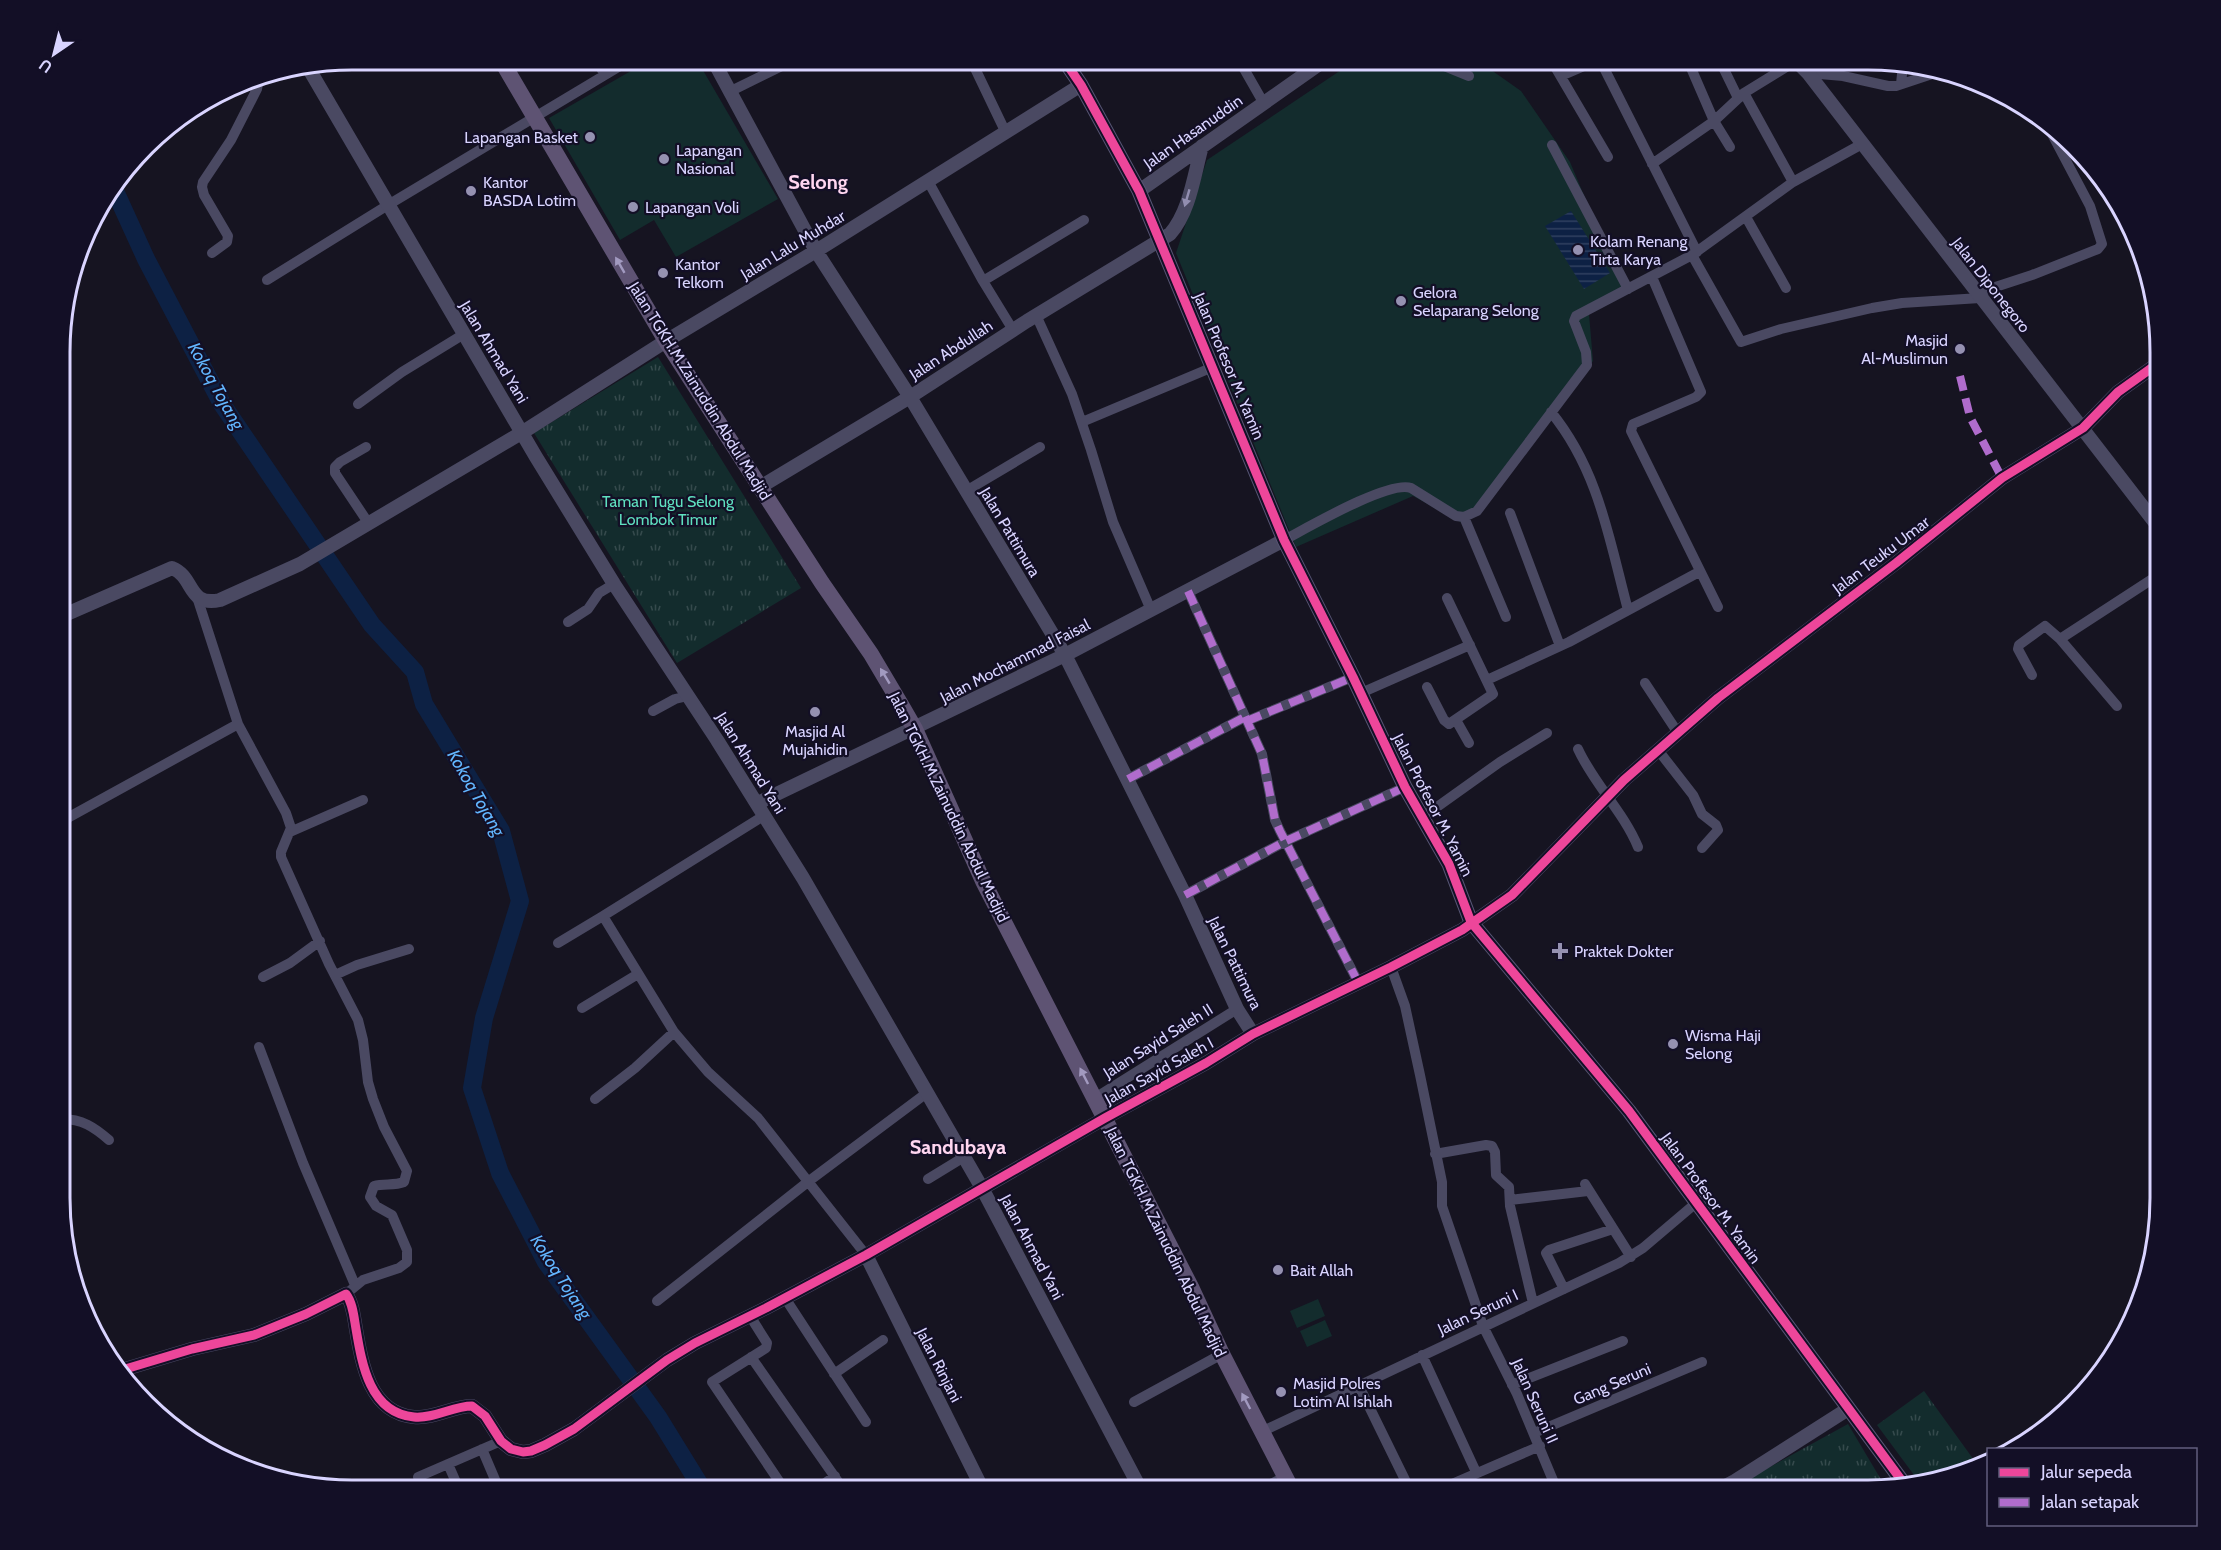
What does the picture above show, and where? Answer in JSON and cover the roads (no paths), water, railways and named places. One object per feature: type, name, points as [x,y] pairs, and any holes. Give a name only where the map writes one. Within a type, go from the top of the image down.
[{"type":"main road","name":"Jalan TGKH.M.Zainuddin Abdul Madjid","points":[[507,70],[666,341],[872,654],[915,729],[983,881],[1288,1480]]},
{"type":"main road","name":"Jalan Profesor M. Yamin","points":[[1071,70],[1139,191],[1284,540],[1361,693],[1405,787],[1449,864],[1471,922],[1629,1111],[1899,1478]]},
{"type":"street","points":[[602,70],[605,75]]},
{"type":"street","points":[[267,280],[613,70]]},
{"type":"street","name":"Jalan Pattimura","points":[[719,70],[816,250],[910,397],[1065,656],[1185,895],[1237,1009],[1253,1034]]},
{"type":"street","points":[[731,91],[774,70]]},
{"type":"street","points":[[975,70],[1006,133]]},
{"type":"street","points":[[1245,70],[1263,102]]},
{"type":"street","name":"Jalan Hasanuddin","points":[[1139,191],[1310,70]]},
{"type":"street","points":[[1454,70],[1468,76]]},
{"type":"street","points":[[1557,70],[1608,157]]},
{"type":"street","points":[[1561,76],[1575,70]]},
{"type":"street","points":[[1604,70],[1694,254],[1741,342],[1781,329],[1872,308],[1978,296],[2098,249],[2102,244],[2091,206],[2056,141]]},
{"type":"street","points":[[1692,70],[1714,120],[1730,147]]},
{"type":"street","points":[[1725,70],[1793,182]]},
{"type":"street","points":[[1652,164],[1714,120],[1741,96],[1782,70]]},
{"type":"street","name":"Jalan Diponegoro","points":[[1805,70],[2151,517]]},
{"type":"street","points":[[1808,73],[1843,76],[1879,85],[1901,84],[1925,76]]},
{"type":"street","points":[[1901,84],[1902,73]]},
{"type":"street","name":"Jalan Ahmad Yani","points":[[312,74],[614,584],[761,809],[928,1092],[982,1188],[1136,1480]]},
{"type":"street","name":"Jalan Lalu Muhdar","points":[[197,597],[204,601],[220,600],[300,564],[523,432],[1081,85]]},
{"type":"street","points":[[212,253],[227,242],[228,236],[204,195],[203,182],[231,140],[257,87]]},
{"type":"street","points":[[1284,540],[1370,497],[1400,486],[1411,488],[1456,516],[1464,518],[1477,511],[1588,362],[1574,319],[1694,254],[1793,182],[1862,144]]},
{"type":"street","points":[[1552,145],[1628,289]]},
{"type":"street","name":"Jalan Abdullah","points":[[760,487],[910,397],[1036,315],[1160,242],[1170,234],[1180,218],[1202,146]]},
{"type":"street","points":[[928,181],[1013,330]]},
{"type":"street","points":[[1746,217],[1786,288]]},
{"type":"street","points":[[983,281],[1084,220]]},
{"type":"street","points":[[1652,277],[1701,392],[1696,397],[1633,424],[1631,431],[1718,607]]},
{"type":"street","points":[[1036,315],[1082,422],[1113,522],[1151,610]]},
{"type":"street","points":[[358,404],[402,372],[464,334]]},
{"type":"street","points":[[1082,422],[1213,367]]},
{"type":"street","name":"Jalan Teuku Umar","points":[[1608,797],[1624,780],[1718,698],[1956,516],[2002,478],[2083,428],[2118,392],[2151,368]]},
{"type":"street","points":[[1551,412],[1575,444],[1592,481],[1628,610]]},
{"type":"street","points":[[363,527],[335,473],[335,467],[366,447]]},
{"type":"street","points":[[966,491],[1040,447]]},
{"type":"street","points":[[1510,513],[1560,646]]},
{"type":"street","points":[[1464,518],[1506,617]]},
{"type":"street","name":"Jalan Mochammad Faisal","points":[[761,809],[915,729],[1065,656],[1284,540]]},
{"type":"street","points":[[70,613],[172,568],[183,576],[197,597],[238,724],[286,813],[290,832],[281,852],[281,858],[361,1029],[368,1082],[373,1099],[384,1127],[407,1171],[404,1182],[398,1185],[374,1186],[370,1197],[376,1206],[392,1215],[407,1250],[407,1262],[399,1268],[363,1280],[351,1290],[306,1314],[254,1335],[192,1349],[128,1368]]},
{"type":"street","points":[[1486,680],[1560,646],[1700,572]]},
{"type":"street","points":[[2060,639],[2151,580]]},
{"type":"street","points":[[568,622],[588,609],[594,597],[614,584]]},
{"type":"street","points":[[1188,591],[1262,754],[1275,820],[1358,982]]},
{"type":"street","points":[[1427,687],[1446,723],[1449,724],[1491,697],[1492,691],[1447,598]]},
{"type":"street","points":[[2032,675],[2019,654],[2019,645],[2044,626],[2060,639],[2117,706]]},
{"type":"street","points":[[1361,693],[1470,645]]},
{"type":"street","points":[[1128,779],[1246,719],[1353,677]]},
{"type":"street","points":[[1645,683],[1678,732]]},
{"type":"street","points":[[653,711],[675,699],[688,696]]},
{"type":"street","points":[[1456,720],[1469,743]]},
{"type":"street","points":[[70,813],[238,724]]},
{"type":"street","points":[[1423,817],[1500,762],[1547,733]]},
{"type":"street","points":[[1578,749],[1590,773],[1633,834],[1638,847]]},
{"type":"street","points":[[1658,750],[1693,795],[1702,813],[1716,825],[1718,830],[1702,848]]},
{"type":"street","points":[[1185,895],[1286,841],[1405,787]]},
{"type":"street","name":"Jalan Sayid Saleh I","points":[[501,1441],[517,1451],[531,1451],[558,1438],[695,1343],[866,1255],[1105,1118],[1206,1064],[1253,1034],[1462,930],[1512,895],[1608,797]]},
{"type":"street","points":[[290,832],[363,800]]},
{"type":"street","points":[[558,943],[603,916],[761,809]]},
{"type":"street","points":[[603,916],[674,1032],[708,1072],[758,1118],[866,1255]]},
{"type":"street","points":[[263,977],[290,963],[320,941]]},
{"type":"street","points":[[335,975],[357,965],[409,950]]},
{"type":"street","name":"Jalan Seruni II","points":[[1391,967],[1405,1006],[1442,1182],[1442,1206],[1484,1326],[1540,1446],[1553,1480]]},
{"type":"street","points":[[582,1008],[638,974]]},
{"type":"street","name":"Jalan Sayid Saleh II","points":[[1095,1098],[1237,1009]]},
{"type":"street","points":[[596,1099],[635,1068],[674,1032]]},
{"type":"street","points":[[259,1047],[351,1290],[360,1351],[368,1380],[377,1397],[394,1413],[416,1417],[472,1406],[485,1416],[501,1441],[418,1477]]},
{"type":"street","points":[[657,1301],[809,1181],[928,1092]]},
{"type":"street","points":[[70,1120],[82,1121],[109,1140]]},
{"type":"street","points":[[1436,1154],[1486,1145],[1492,1146],[1495,1152],[1496,1175],[1509,1187],[1533,1303]]},
{"type":"street","points":[[928,1179],[964,1157]]},
{"type":"street","points":[[1510,1200],[1586,1187],[1631,1257]]},
{"type":"street","name":"Jalan Seruni I","points":[[1263,1431],[1631,1257],[1696,1203]]},
{"type":"street","points":[[1564,1289],[1546,1253],[1613,1228]]},
{"type":"street","name":"Jalan Rinjani","points":[[866,1255],[978,1480]]},
{"type":"street","points":[[785,1298],[866,1422]]},
{"type":"street","points":[[750,1316],[767,1343],[766,1348],[712,1382],[778,1480]]},
{"type":"street","points":[[834,1374],[883,1341]]},
{"type":"street","points":[[1512,1385],[1623,1341]]},
{"type":"street","points":[[1134,1402],[1222,1354]]},
{"type":"street","points":[[1422,1355],[1476,1472]]},
{"type":"street","points":[[751,1357],[838,1480]]},
{"type":"street","name":"Gang Seruni","points":[[1534,1433],[1702,1362]]},
{"type":"street","points":[[1359,1386],[1405,1480]]},
{"type":"street","points":[[1737,1480],[1848,1409]]},
{"type":"street","points":[[1459,1480],[1540,1446]]},
{"type":"street","points":[[482,1449],[495,1480]]},
{"type":"street","points":[[448,1464],[455,1480]]},
{"type":"street","points":[[829,1480],[835,1476]]},
{"type":"water","name":"Kolam Renang Tirta Karya","points":[[1571,211],[1610,273],[1584,289],[1545,226]]},
{"type":"waterway","name":"Kokoq Tojang","points":[[118,197],[146,259],[222,404],[372,625],[415,672],[424,704],[501,831],[520,901],[484,1018],[472,1088],[500,1173],[546,1262],[658,1417],[697,1480]]},
{"type":"place","name":"Lapangan Basket","points":[[590,137]]},
{"type":"place","name":"Lapangan Nasional","points":[[664,159]]},
{"type":"place","name":"Kantor BASDA Lotim","points":[[471,191]]},
{"type":"place","name":"Lapangan Voli","points":[[633,207]]},
{"type":"place","name":"Kolam Renang Tirta Karya","points":[[1578,250]]},
{"type":"place","name":"Kantor Telkom","points":[[663,273]]},
{"type":"place","name":"Gelora Selaparang Selong","points":[[1401,301]]},
{"type":"place","name":"Masjid Al-Muslimun","points":[[1960,349]]},
{"type":"place","name":"Masjid Al Mujahidin","points":[[815,712]]},
{"type":"place","name":"Praktek Dokter","points":[[1560,951]]},
{"type":"place","name":"Wisma Haji Selong","points":[[1673,1044]]},
{"type":"place","name":"Bait Allah","points":[[1278,1270]]},
{"type":"place","name":"Masjid Polres Lotim Al Ishlah","points":[[1281,1392]]},
{"type":"district","name":"Selong","points":[[818,182]]},
{"type":"district","name":"Sandubaya","points":[[958,1147]]},
{"type":"park label","name":"Taman Tugu Selong Lombok Timur","points":[[668,510]]}]
